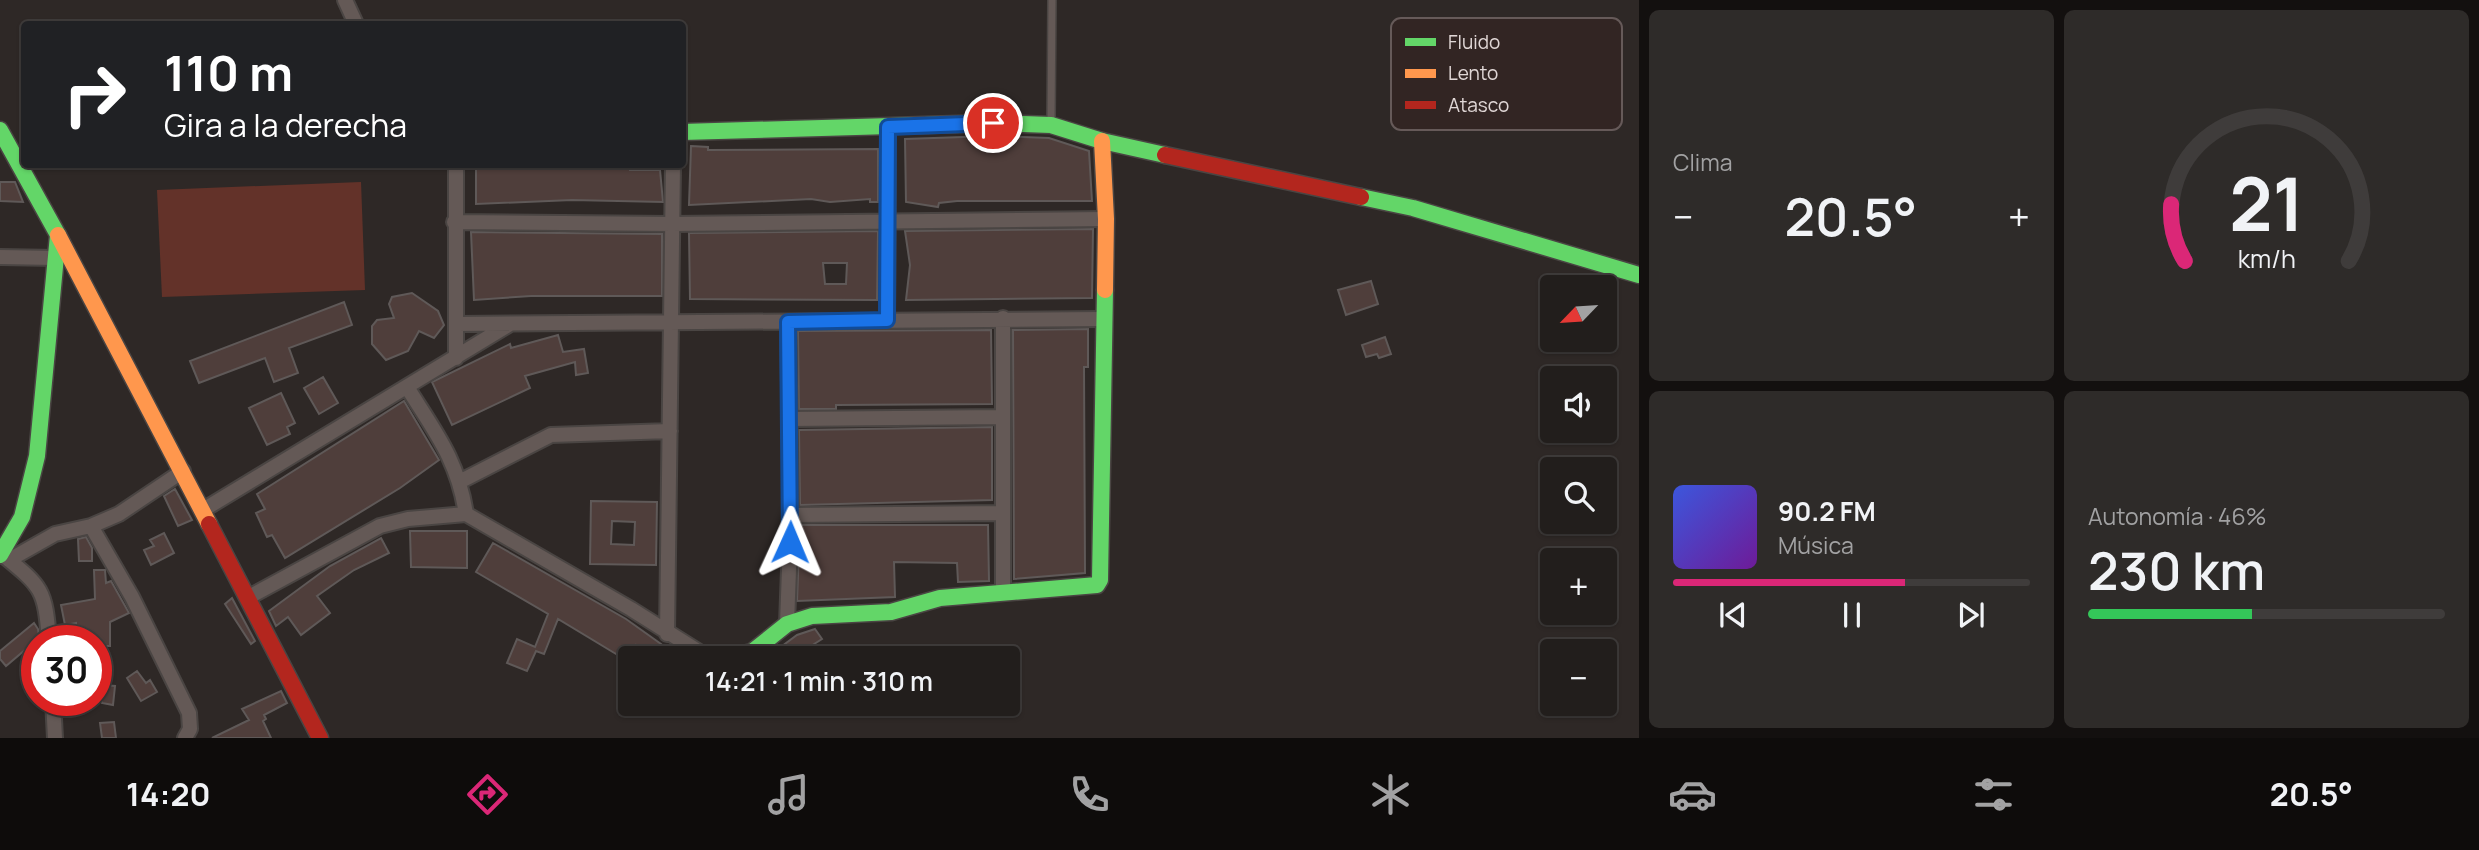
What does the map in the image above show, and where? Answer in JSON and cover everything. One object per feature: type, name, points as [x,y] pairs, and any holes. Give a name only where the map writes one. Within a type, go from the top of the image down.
[{"type":"street","points":[[345,0],[354,21]]},
{"type":"street","points":[[686,132],[993,123],[1051,125],[1102,141],[1413,208],[1639,275]]},
{"type":"street","points":[[887,320],[888,127]]},
{"type":"street","points":[[0,130],[13,149]]},
{"type":"street","points":[[760,646],[787,624],[813,616],[848,612],[891,612],[940,598],[1097,585],[1100,580],[1102,319],[1106,219],[1102,141]]},
{"type":"street","points":[[23,168],[249,597],[320,738]]},
{"type":"street","points":[[456,168],[456,358]]},
{"type":"street","points":[[667,634],[673,168]]},
{"type":"street","points":[[454,222],[672,224],[1106,219]]},
{"type":"street","points":[[3,556],[22,517],[37,456],[58,235]]},
{"type":"street","points":[[0,257],[56,258]]},
{"type":"street","points":[[457,324],[788,322],[1003,317],[1102,319]]},
{"type":"street","points":[[1003,317],[1003,593]]},
{"type":"street","points":[[787,624],[791,515],[788,322]]},
{"type":"street","points":[[203,510],[512,323]]},
{"type":"street","points":[[408,387],[461,481],[466,514]]},
{"type":"street","points":[[789,419],[1002,417]]},
{"type":"street","points":[[461,481],[551,435],[670,431]]},
{"type":"street","points":[[3,556],[55,534],[90,526],[120,514],[183,471]]},
{"type":"street","points":[[791,515],[1003,513]]},
{"type":"street","points":[[249,597],[380,526],[408,519],[466,514],[631,609],[688,646]]},
{"type":"street","points":[[90,526],[132,597],[189,713],[190,729],[185,738]]},
{"type":"street","points":[[3,556],[32,579],[46,601],[48,625]]},
{"type":"street","points":[[54,716],[55,738]]},
{"type":"lane","points":[[1051,125],[1052,0]]},
{"type":"shaded area","points":[[361,182],[365,290],[162,297],[157,190]]},
{"type":"building","points":[[993,136],[1049,138],[1089,151],[1092,201],[957,201],[939,203],[938,207],[906,202],[905,139]]},
{"type":"building","points":[[691,146],[708,147],[708,150],[878,149],[878,202],[870,202],[870,199],[830,202],[811,199],[689,205]]},
{"type":"building","points":[[476,168],[660,170],[663,202],[572,200],[476,204]]},
{"type":"building","points":[[0,182],[15,182],[23,202],[0,201]]},
{"type":"building","points":[[1093,229],[1092,298],[906,300],[910,265],[905,231]]},
{"type":"building","points":[[878,231],[877,300],[690,299],[689,233]],"holes":[[[823,263],[847,263],[846,284],[825,284]]]},
{"type":"building","points":[[471,232],[662,234],[662,296],[531,296],[474,300]]},
{"type":"building","points":[[1371,281],[1378,304],[1346,315],[1338,290]]},
{"type":"building","points":[[412,293],[438,311],[444,325],[434,338],[419,331],[408,351],[386,360],[372,344],[372,326],[377,320],[394,318],[389,304],[392,297]]},
{"type":"building","points":[[344,302],[352,325],[289,348],[298,373],[274,382],[265,358],[199,383],[190,361]]},
{"type":"building","points":[[1088,329],[1088,367],[1084,367],[1085,573],[1014,579],[1013,330]]},
{"type":"building","points":[[991,330],[992,404],[836,405],[836,409],[799,409],[798,331]]},
{"type":"building","points":[[558,335],[563,352],[584,349],[588,373],[576,375],[575,362],[525,376],[530,388],[452,425],[432,382],[510,344],[511,348]]},
{"type":"building","points":[[1385,337],[1391,354],[1379,358],[1377,354],[1366,357],[1362,345]]},
{"type":"building","points":[[323,377],[338,403],[319,414],[304,388]]},
{"type":"building","points":[[281,393],[295,423],[287,427],[290,434],[267,445],[249,408]]},
{"type":"building","points":[[404,401],[439,460],[400,488],[285,558],[272,535],[267,537],[256,513],[265,509],[257,494]]},
{"type":"building","points":[[992,427],[992,500],[800,505],[799,430]]},
{"type":"building","points":[[175,489],[192,520],[178,526],[164,496]]},
{"type":"building","points":[[591,501],[657,502],[656,565],[590,564]],"holes":[[[612,521],[635,522],[634,545],[611,544]]]},
{"type":"building","points":[[800,525],[988,525],[989,581],[958,582],[957,563],[894,562],[895,597],[797,601]]},
{"type":"building","points":[[410,531],[467,531],[467,568],[411,567]]},
{"type":"building","points":[[164,533],[174,553],[151,565],[144,550],[154,546],[150,540]]},
{"type":"building","points":[[86,537],[92,548],[92,561],[79,561],[78,539]]},
{"type":"building","points":[[381,538],[389,553],[354,570],[317,596],[330,613],[301,635],[288,617],[276,626],[269,611],[330,566]]},
{"type":"building","points":[[493,543],[626,619],[661,644],[618,646],[618,655],[558,619],[544,654],[536,651],[527,671],[507,663],[517,639],[535,647],[548,614],[476,572]]},
{"type":"building","points":[[94,570],[105,570],[106,583],[111,581],[129,613],[110,622],[110,625],[65,625],[61,605],[95,599]]},
{"type":"building","points":[[232,598],[255,641],[251,644],[225,604]]},
{"type":"building","points":[[815,629],[822,639],[811,646],[782,646],[797,635]]},
{"type":"building","points":[[21,634],[21,653],[6,666],[0,659],[0,651]]},
{"type":"building","points":[[137,671],[146,683],[150,680],[157,692],[141,701],[127,678]]},
{"type":"building","points":[[112,686],[115,686],[112,705]]},
{"type":"building","points":[[281,691],[287,703],[264,715],[266,719],[263,721],[271,738],[212,738],[249,720],[242,709]]},
{"type":"building","points":[[114,722],[116,738],[102,738],[100,723]]},
{"type":"traffic: fast","points":[[686,132],[993,123],[1051,125],[1102,141],[1165,155]]},
{"type":"traffic: fast","points":[[0,130],[58,235],[37,456],[22,517],[0,555]]},
{"type":"traffic: fast","points":[[1361,197],[1413,208],[1639,275]]},
{"type":"traffic: fast","points":[[760,646],[787,624],[812,616],[891,612],[940,598],[1097,585],[1100,580],[1105,290]]},
{"type":"traffic: slow","points":[[1102,141],[1106,219],[1105,290]]},
{"type":"traffic: slow","points":[[58,235],[209,524]]},
{"type":"traffic: jam","points":[[1165,155],[1361,197]]},
{"type":"traffic: jam","points":[[209,524],[320,738]]},
{"type":"route","points":[[790,542],[788,322],[887,320],[888,127],[993,123]]}]
